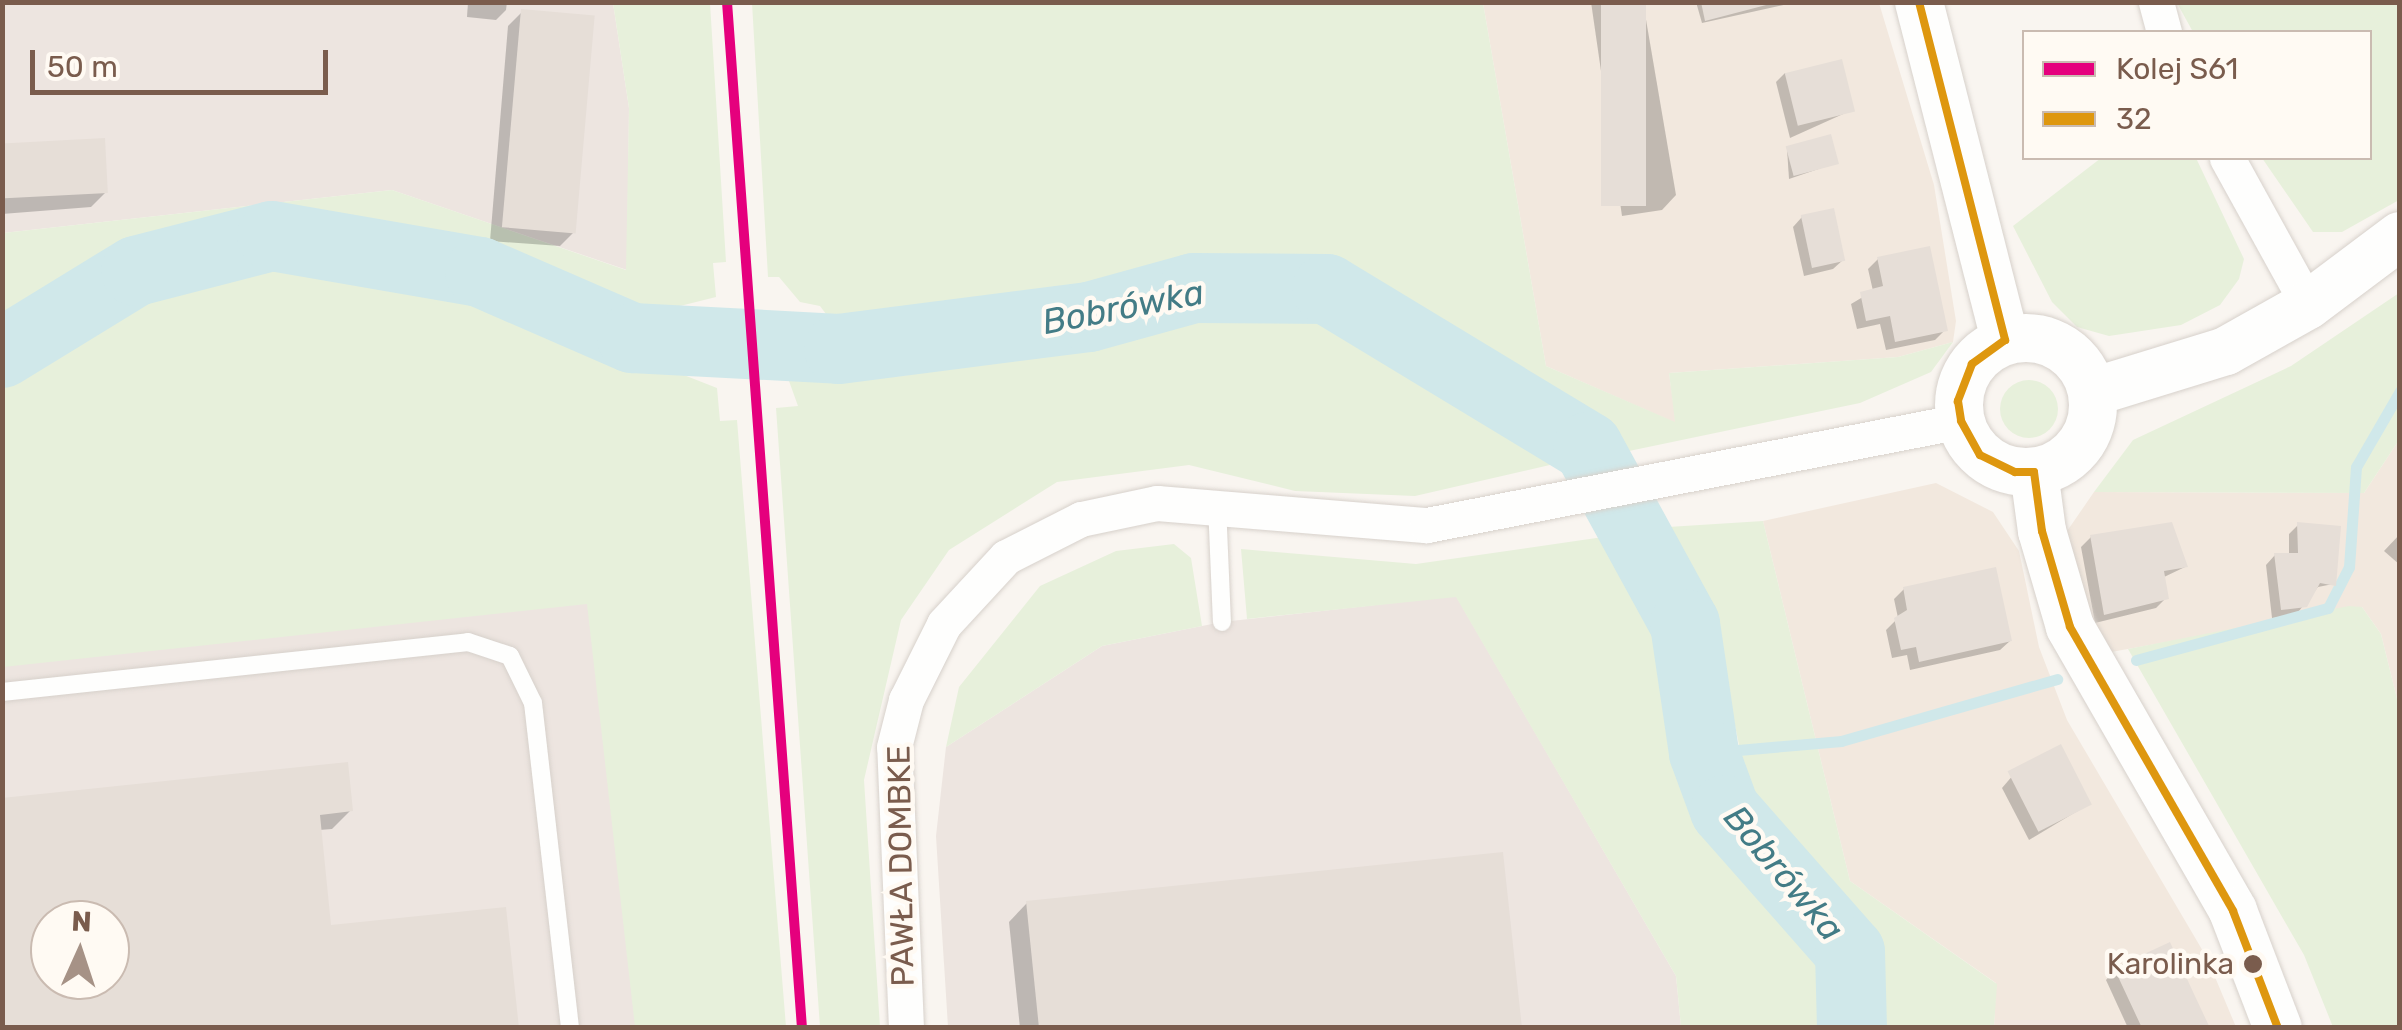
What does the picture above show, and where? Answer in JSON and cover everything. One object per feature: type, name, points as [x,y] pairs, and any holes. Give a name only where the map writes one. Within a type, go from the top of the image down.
[{"type":"street","points":[[1918,2],[2005,340]]},
{"type":"street","points":[[2156,2],[2163,30]]},
{"type":"street","points":[[2229,160],[2308,304]]},
{"type":"street","points":[[2093,392],[2226,350],[2308,304],[2400,236]]},
{"type":"street","points":[[2039,339],[2070,353],[2093,392],[2090,425],[2074,453],[2034,472],[2015,472],[1980,455],[1960,421],[1963,381],[1987,349],[2005,340],[2039,339]]},
{"type":"street","name":"PAWŁA DOMBKE","points":[[906,1028],[894,747],[906,700],[944,624],[1006,557],[1081,519],[1157,503],[1216,504],[1385,526],[1530,507],[1960,421]]},
{"type":"street","points":[[2034,472],[2042,530],[2070,626],[2233,911],[2278,1028]]},
{"type":"lane","points":[[1216,504],[1222,622]]},
{"type":"lane","points":[[2,692],[468,642],[510,656],[532,702],[570,1028]]},
{"type":"shaded area","points":[[2,3],[613,3],[629,108],[627,270],[392,190],[3,233]]},
{"type":"shaded area","points":[[1483,3],[1879,3],[1934,185],[1956,321],[1953,342],[1898,357],[1669,373],[1676,423],[1546,366]]},
{"type":"shaded area","points":[[667,398],[694,1027],[3,1028],[3,497]]},
{"type":"shaded area","points":[[2399,440],[2399,707],[2381,634],[2362,607],[2100,654],[2063,537],[2094,492],[2364,493]]},
{"type":"shaded area","points":[[1936,483],[1993,512],[2019,551],[2039,647],[2067,720],[2207,958],[2236,1027],[1994,1027],[1996,983],[1850,881],[1763,521]]},
{"type":"shaded area","points":[[1456,596],[1676,976],[1681,1027],[948,1027],[936,836],[946,747],[1102,646],[1222,622]]},
{"type":"green space","points":[[613,3],[710,3],[726,262],[713,263],[716,297],[664,310],[666,368],[717,388],[720,421],[737,420],[786,1027],[635,1027],[587,604],[3,667],[3,233],[392,190],[626,270],[629,108]]},
{"type":"green space","points":[[752,3],[1483,3],[1546,366],[1675,422],[1669,373],[1898,357],[1953,342],[1931,372],[1860,403],[1629,451],[1342,270],[1242,260],[1091,299],[859,332],[835,326],[820,306],[800,302],[779,277],[768,277]]},
{"type":"green space","points":[[2177,3],[2399,3],[2399,200],[2342,232],[2313,232],[2263,160],[2372,160],[2372,30],[2192,30]]},
{"type":"green space","points":[[2098,160],[2197,160],[2244,259],[2239,279],[2220,305],[2181,325],[2109,336],[2077,327],[2052,302],[2013,226]]},
{"type":"green space","points":[[2399,293],[2399,440],[2364,493],[2094,492],[2133,440],[2291,366]]},
{"type":"green space","points":[[1290,311],[1396,356],[1567,461],[1415,496],[1295,491],[1189,465],[1057,482],[949,550],[901,620],[864,780],[880,1027],[820,1027],[776,408],[798,406],[789,381],[902,376],[1106,335]]},
{"type":"green space","points":[[2029,380],[2049,389],[2058,409],[2049,429],[2029,438],[2009,429],[2000,409],[2009,389]]},
{"type":"green space","points":[[1763,521],[1850,881],[1997,984],[1994,1027],[1875,1027],[1883,957],[1837,928],[1752,808],[1717,638],[1668,527]]},
{"type":"green space","points":[[1617,535],[1661,643],[1706,816],[1822,958],[1830,1027],[1681,1027],[1676,976],[1456,597],[1247,619],[1241,549],[1416,564]]},
{"type":"green space","points":[[1174,544],[1191,558],[1202,626],[1102,646],[946,747],[959,687],[1040,586],[1116,551]]},
{"type":"green space","points":[[2349,606],[2362,607],[2381,634],[2399,707],[2399,1027],[2333,1027],[2304,955],[2128,649]]},
{"type":"building","points":[[1601,2],[1646,2],[1646,206],[1601,206]]},
{"type":"building","points":[[1701,2],[1770,2],[1770,4],[1705,21]]},
{"type":"building","points":[[521,9],[595,15],[576,234],[502,227]]},
{"type":"building","points":[[1842,59],[1855,111],[1798,126],[1785,73]]},
{"type":"building","points":[[1831,134],[1839,164],[1794,176],[1786,146]]},
{"type":"building","points":[[105,138],[108,193],[5,198],[2,143]]},
{"type":"building","points":[[1834,208],[1845,261],[1812,268],[1801,215]]},
{"type":"building","points":[[1930,246],[1948,331],[1895,342],[1890,316],[1866,321],[1860,292],[1883,286],[1877,257]]},
{"type":"building","points":[[2172,522],[2188,567],[2164,571],[2169,599],[2104,615],[2090,535]]},
{"type":"building","points":[[2297,522],[2341,526],[2336,586],[2320,583],[2307,607],[2281,610],[2274,553],[2298,553]]},
{"type":"building","points":[[1996,567],[2012,641],[1919,662],[1916,647],[1901,650],[1894,618],[1907,610],[1903,587]]},
{"type":"building","points":[[2061,744],[2092,805],[2038,832],[2008,771]]},
{"type":"building","points":[[348,762],[353,811],[320,815],[331,925],[506,907],[519,1028],[3,1028],[2,798]]},
{"type":"building","points":[[1503,852],[1522,1028],[1039,1028],[1026,901]]},
{"type":"building","points":[[2170,942],[2210,1028],[2142,1028],[2114,968]]},
{"type":"waterway","name":"Bobrówka","points":[[2,353],[136,271],[272,236],[480,272],[632,338],[839,349],[1089,317],[1194,288],[1327,289],[1588,447],[1685,624],[1704,753],[1725,810],[1850,952],[1852,1028]]},
{"type":"waterway","points":[[2136,660],[2328,608],[2349,567],[2356,467],[2400,391]]},
{"type":"waterway","points":[[1704,753],[1841,741],[2057,679]]},
{"type":"rail line","name":"S61","points":[[727,2],[802,1028]]},
{"type":"transit line","name":"32","points":[[1919,2],[2005,340],[1972,364],[1958,401],[1961,421],[1980,455],[2015,472],[2034,472],[2042,531],[2070,627],[2233,911],[2278,1028]]},
{"type":"place","name":"Karolinka","points":[[2253,964]]}]
